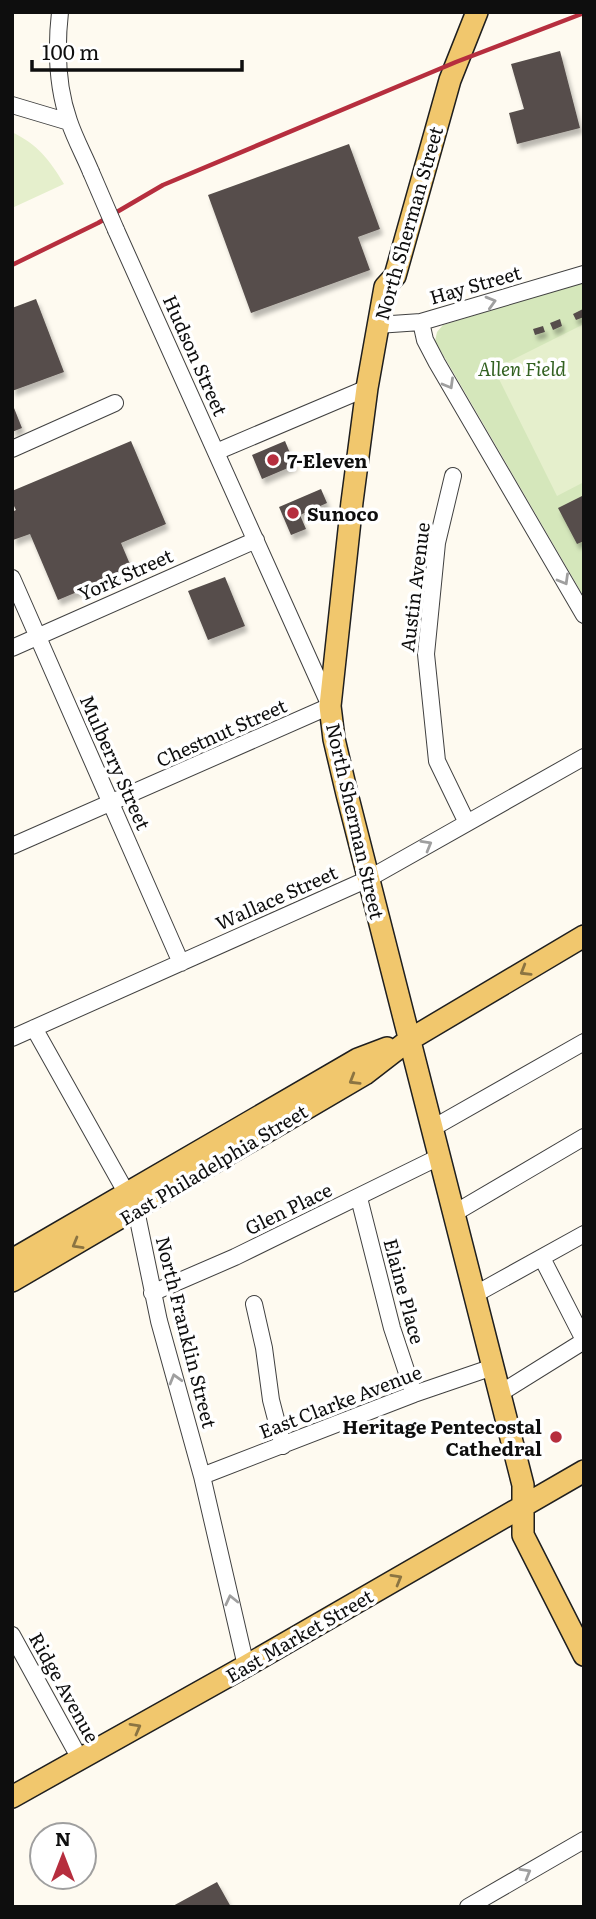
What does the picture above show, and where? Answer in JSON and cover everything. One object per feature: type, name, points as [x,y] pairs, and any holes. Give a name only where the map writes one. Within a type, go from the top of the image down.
[{"type":"main road","name":"North Sherman Street","points":[[477,12],[450,80],[395,276],[385,287],[367,388],[352,502],[330,706],[334,739],[368,879],[523,1485],[523,1535],[584,1655]]},
{"type":"main road","name":"East Philadelphia Street","points":[[12,1281],[132,1201],[358,1059],[409,1040],[584,936]]},
{"type":"main road","name":"East Philadelphia Street","points":[[12,1260],[132,1201]]},
{"type":"main road","name":"East Market Street","points":[[12,1797],[584,1471]]},
{"type":"street","name":"Hudson Street","points":[[60,12],[59,72],[69,122],[330,706]]},
{"type":"street","points":[[12,105],[69,122]]},
{"type":"street","name":"Hay Street","points":[[377,325],[421,322],[584,274]]},
{"type":"street","points":[[421,322],[425,340],[584,615]]},
{"type":"street","points":[[216,452],[367,388]]},
{"type":"street","points":[[12,449],[115,403]]},
{"type":"street","name":"Austin Avenue","points":[[453,476],[438,543],[426,654],[437,761],[467,823]]},
{"type":"street","name":"York Street","points":[[12,648],[256,540]]},
{"type":"street","name":"Mulberry Street","points":[[12,578],[181,963]]},
{"type":"street","name":"Chestnut Street","points":[[12,846],[330,706]]},
{"type":"street","name":"Wallace Street","points":[[12,1038],[368,879],[584,757]]},
{"type":"street","name":"North Franklin Street","points":[[34,1028],[132,1201],[152,1293],[202,1476],[246,1666]]},
{"type":"street","points":[[431,1129],[584,1042]]},
{"type":"street","points":[[453,1214],[584,1137]]},
{"type":"street","name":"Glen Place","points":[[152,1293],[235,1257],[439,1157]]},
{"type":"street","name":"Elaine Place","points":[[359,1198],[392,1328],[414,1394]]},
{"type":"street","points":[[474,1296],[584,1234]]},
{"type":"street","points":[[499,1394],[584,1340],[542,1258]]},
{"type":"street","points":[[254,1304],[264,1348],[271,1400],[283,1446]]},
{"type":"street","name":"East Clarke Avenue","points":[[202,1476],[414,1394],[493,1367]]},
{"type":"street","name":"Ridge Avenue","points":[[12,1634],[80,1759]]},
{"type":"street","points":[[468,1907],[584,1840]]},
{"type":"green space","points":[[12,132],[42,154],[64,184],[12,208]]},
{"type":"green space","name":"Allen Field","points":[[584,282],[584,597],[435,341],[437,332],[443,325]]},
{"type":"green space","points":[[584,324],[584,482],[557,496],[494,369]]},
{"type":"building","points":[[560,51],[580,128],[517,144],[509,113],[524,109],[511,64]]},
{"type":"building","points":[[349,144],[380,229],[358,237],[370,270],[251,313],[208,195]]},
{"type":"building","points":[[36,299],[64,372],[12,391],[12,308]]},
{"type":"building","points":[[583,309],[584,317],[576,320],[573,314]]},
{"type":"building","points":[[560,319],[562,326],[553,330],[550,323]]},
{"type":"building","points":[[543,326],[545,332],[535,335],[533,329]]},
{"type":"building","points":[[12,403],[22,428],[12,432]]},
{"type":"building","points":[[131,441],[166,524],[121,543],[132,569],[58,600],[30,534],[13,540],[12,512],[16,510],[12,502],[12,491]]},
{"type":"building","name":"7-Eleven","points":[[285,441],[295,465],[262,479],[252,455]]},
{"type":"building","name":"Sunoco","points":[[321,489],[327,503],[300,515],[306,529],[291,535],[279,507]]},
{"type":"building","points":[[584,495],[584,541],[577,544],[558,508]]},
{"type":"building","points":[[225,577],[245,626],[208,640],[188,591]]},
{"type":"building","points":[[217,1882],[231,1907],[171,1907]]},
{"type":"railway","points":[[12,265],[98,223],[163,185],[456,62],[584,13]]},
{"type":"place","name":"7-Eleven","points":[[273,460]]},
{"type":"place","name":"Sunoco","points":[[293,513]]},
{"type":"place","name":"Heritage Pentecostal Cathedral","points":[[556,1437]]}]
